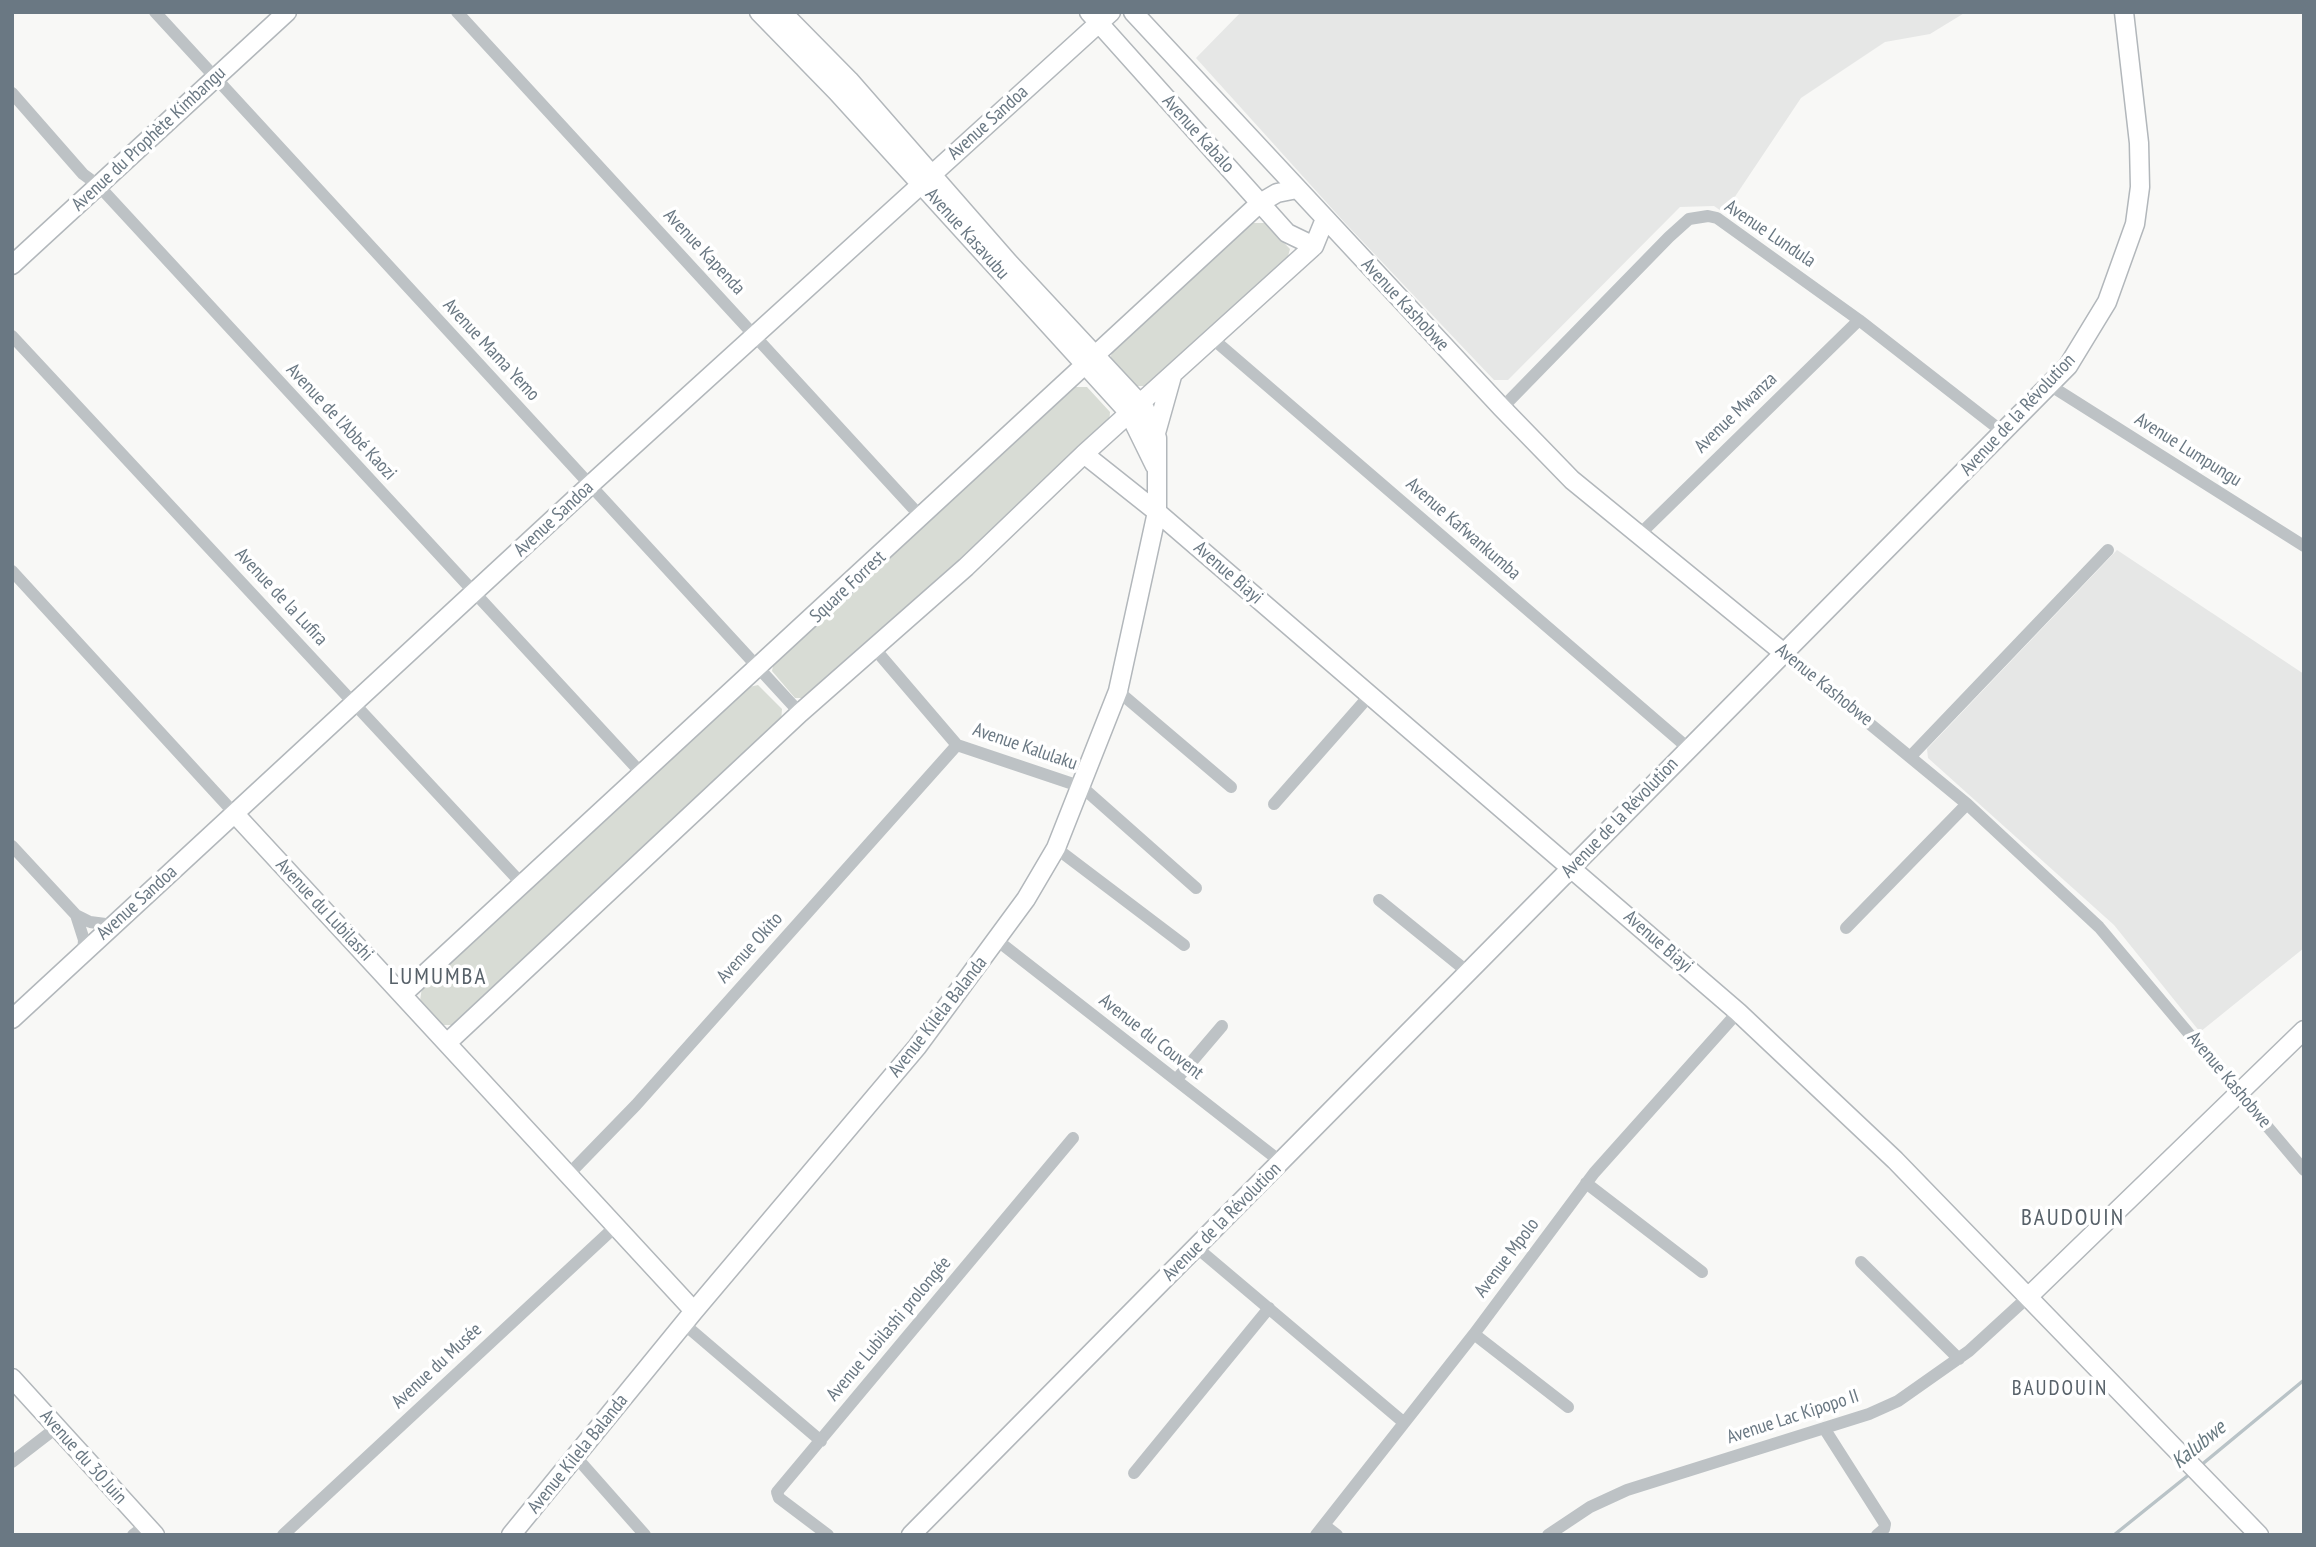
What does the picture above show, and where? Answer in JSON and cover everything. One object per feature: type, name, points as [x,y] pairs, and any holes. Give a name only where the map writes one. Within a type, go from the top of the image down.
[{"type":"street","name":"Avenue Mama Yemo","points":[[155,12],[800,713]]},
{"type":"street","name":"Avenue du Prophète Kimbangu","points":[[12,265],[287,12]]},
{"type":"street","name":"Avenue Kapenda","points":[[457,12],[922,518]]},
{"type":"street","name":"Avenue Kasavubu","points":[[759,12],[926,179],[1135,408],[1156,469]]},
{"type":"street","name":"Avenue Kasavubu","points":[[782,12],[849,80],[926,179]]},
{"type":"street","name":"Avenue Kabalo","points":[[1133,12],[1325,219]]},
{"type":"street","name":"Avenue de la Révolution","points":[[911,1535],[1469,973],[1688,748],[2051,386],[2084,344],[2107,302],[2135,224],[2140,187],[2138,143],[2124,12]]},
{"type":"street","name":"Avenue Sandoa","points":[[12,1019],[926,179],[1099,16]]},
{"type":"street","name":"Avenue Kabalo","points":[[1099,16],[1287,233],[1315,245]]},
{"type":"street","name":"Avenue de l'Abbé Kaozi","points":[[12,93],[83,174],[98,185],[643,775]]},
{"type":"street","name":"Square Forrest","points":[[403,994],[1260,204],[1276,193],[1297,189]]},
{"type":"street","name":"Avenue Lundula","points":[[1502,408],[1670,237],[1689,219],[1699,216],[1717,218],[1859,320],[2004,433]]},
{"type":"street","points":[[448,1042],[800,713],[966,567],[1084,454],[1315,245],[1325,219]]},
{"type":"street","name":"Avenue Kashobwe","points":[[1325,219],[1572,480],[1967,803],[2099,927],[2304,1170]]},
{"type":"street","points":[[1315,245],[1336,243],[1352,248]]},
{"type":"street","name":"Avenue Mwanza","points":[[1640,534],[1859,320]]},
{"type":"street","name":"Avenue de la Lufira","points":[[12,335],[522,884]]},
{"type":"street","name":"Avenue Kafwankumba","points":[[1213,339],[1688,748]]},
{"type":"street","points":[[1156,433],[1174,373]]},
{"type":"street","name":"Avenue Lumpungu","points":[[2051,386],[2304,546]]},
{"type":"street","name":"Avenue Kilela Balanda","points":[[511,1535],[689,1317],[917,1047],[998,941],[1056,848],[1118,691],[1157,512],[1156,433],[1135,408]]},
{"type":"street","name":"Avenue Biayi","points":[[1084,454],[1157,512],[1738,1012],[1895,1160],[2259,1535]]},
{"type":"street","points":[[1911,756],[2108,550]]},
{"type":"street","name":"Avenue du Lubilashi","points":[[12,571],[569,1174],[616,1226],[689,1317]]},
{"type":"street","name":"Avenue Kalulaku","points":[[874,648],[957,745],[1082,787]]},
{"type":"street","points":[[1118,691],[1231,787]]},
{"type":"street","points":[[1274,804],[1370,695]]},
{"type":"street","name":"Avenue Okito","points":[[569,1174],[636,1105],[957,745]]},
{"type":"street","points":[[1082,787],[1196,888]]},
{"type":"street","points":[[1846,928],[1967,803]]},
{"type":"street","points":[[12,846],[76,915],[90,922],[113,925]]},
{"type":"street","points":[[1056,848],[1184,945]]},
{"type":"street","points":[[1380,900],[1469,973]]},
{"type":"street","points":[[76,915],[84,940],[83,953]]},
{"type":"street","name":"Avenue du Couvent","points":[[998,941],[1281,1162]]},
{"type":"street","name":"Avenue Mpolo","points":[[1320,1530],[1402,1421],[1474,1334],[1586,1183],[1664,1091],[1738,1012]]},
{"type":"street","points":[[1175,1080],[1222,1026]]},
{"type":"street","points":[[2028,1297],[2304,1030]]},
{"type":"street","name":"Avenue Lubilashi prolongée","points":[[828,1535],[777,1494],[1073,1138]]},
{"type":"street","points":[[1586,1183],[1702,1272]]},
{"type":"street","name":"Avenue du Musée","points":[[283,1535],[616,1226]]},
{"type":"street","points":[[1196,1247],[1402,1421]]},
{"type":"street","points":[[1861,1262],[1959,1359]]},
{"type":"street","name":"Avenue Lac Kipopo II","points":[[1548,1535],[1590,1507],[1627,1490],[1898,1402],[1959,1359],[2028,1297]]},
{"type":"street","points":[[1134,1473],[1269,1308]]},
{"type":"street","points":[[689,1317],[821,1441]]},
{"type":"street","points":[[1474,1334],[1568,1407]]},
{"type":"street","name":"Avenue du 30 Juin","points":[[12,1378],[144,1532]]},
{"type":"street","points":[[12,1462],[57,1428]]},
{"type":"street","points":[[1824,1428],[1885,1524],[1884,1530],[1877,1535]]},
{"type":"street","points":[[576,1457],[645,1535]]},
{"type":"street","points":[[1320,1530],[1337,1535]]},
{"type":"shaded area","points":[[1241,12],[1966,12],[1930,34],[1885,42],[1801,98],[1724,213],[1714,206],[1680,207],[1508,380],[1494,380],[1345,223],[1196,58]]},
{"type":"shaded area","points":[[1250,223],[1265,223],[1290,249],[1287,260],[1149,386],[1134,386],[1110,360],[1113,348]]},
{"type":"shaded area","points":[[1072,387],[1087,387],[1110,412],[1109,425],[808,698],[795,698],[772,671],[774,661]]},
{"type":"shaded area","points":[[2117,550],[2304,674],[2304,948],[2200,1032],[2114,925],[1928,758],[1927,749]]},
{"type":"shaded area","points":[[758,685],[782,709],[781,722],[456,1025],[443,1025],[420,1001],[422,987],[745,688]]},
{"type":"waterway","name":"Kalubwe","points":[[2200,1466],[2304,1380]]},
{"type":"waterway","name":"Kalubwe","points":[[2114,1535],[2191,1473]]},
{"type":"district","name":"LUMUMBA","points":[[438,977]]},
{"type":"district","name":"BAUDOUIN","points":[[2073,1218]]},
{"type":"district","name":"BAUDOUIN","points":[[2060,1389]]}]
